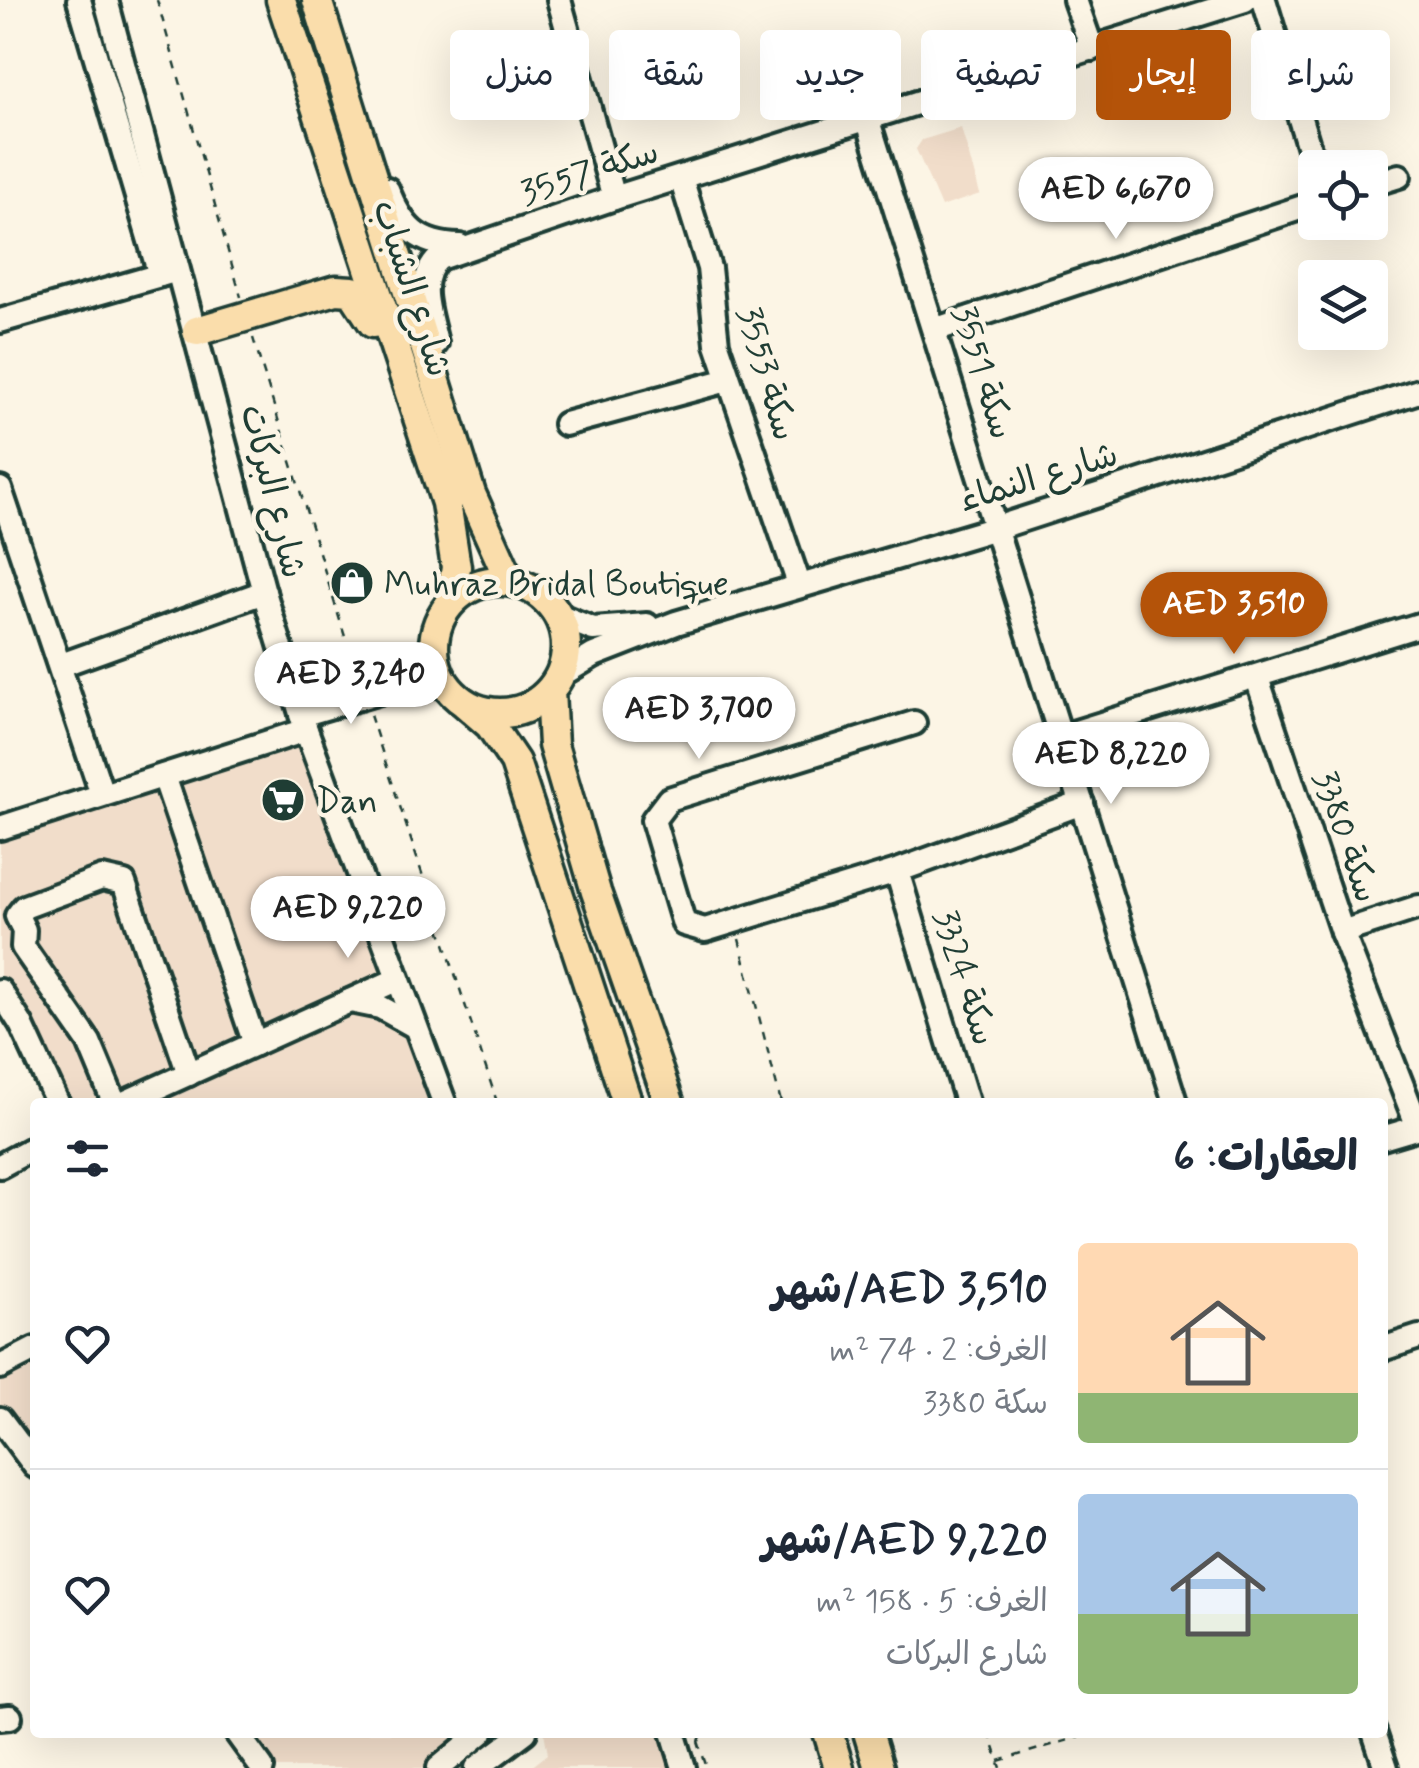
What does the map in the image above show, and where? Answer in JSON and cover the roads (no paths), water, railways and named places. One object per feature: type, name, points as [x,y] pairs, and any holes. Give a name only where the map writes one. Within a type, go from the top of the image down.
[{"type":"main road","name":"شارع الشباب","points":[[281,0],[451,526],[456,568],[452,601]]},
{"type":"main road","name":"شارع الشباب","points":[[317,0],[458,449],[485,530],[510,581]]},
{"type":"main road","points":[[294,303],[332,280],[346,257],[314,106]]},
{"type":"main road","points":[[197,331],[336,290],[352,291],[365,304],[423,440]]},
{"type":"main road","points":[[626,1098],[514,762],[490,724],[441,678],[433,652],[436,625],[452,601],[468,588],[510,581],[538,592],[558,615],[566,644],[555,683],[552,745],[596,892],[668,1098]]},
{"type":"main road","points":[[467,704],[484,711],[520,710],[555,683]]},
{"type":"main road","points":[[830,1738],[840,1768]]},
{"type":"main road","points":[[870,1738],[879,1768]]},
{"type":"street","points":[[0,321],[170,272],[79,0]]},
{"type":"street","name":"شارع البركات","points":[[106,0],[170,272],[197,331],[264,592],[303,723],[380,939],[442,1098]]},
{"type":"street","points":[[558,0],[614,198]]},
{"type":"street","points":[[1075,0],[1092,49]]},
{"type":"street","name":"سكة 3557","points":[[468,246],[1245,0]]},
{"type":"street","points":[[1264,0],[1310,150]]},
{"type":"street","points":[[336,58],[394,208],[412,234],[440,246],[468,246]]},
{"type":"street","name":"سكة 3551","points":[[868,121],[1174,1098]]},
{"type":"street","points":[[1388,179],[1399,176]]},
{"type":"street","name":"سكة 3553","points":[[681,178],[709,268],[717,344],[800,584]]},
{"type":"street","points":[[934,330],[1298,210]]},
{"type":"street","points":[[458,449],[425,285],[430,266],[468,246]]},
{"type":"street","points":[[564,424],[728,380]]},
{"type":"street","name":"شارع النماء","points":[[555,683],[594,655],[676,623],[996,528],[1419,391]]},
{"type":"street","points":[[0,489],[102,794]]},
{"type":"street","points":[[61,664],[264,592]]},
{"type":"street","name":"شارع النماء","points":[[558,615],[575,624],[612,631],[676,623]]},
{"type":"street","points":[[1063,736],[1419,624]]},
{"type":"street","name":"سكة 3380","points":[[1257,678],[1342,932],[1419,1127]]},
{"type":"street","points":[[0,828],[164,776],[375,693]]},
{"type":"street","name":"سكة 3324","points":[[914,723],[669,799],[653,820],[684,924],[705,930],[734,922],[897,871],[1082,804]]},
{"type":"street","points":[[164,776],[255,1044]]},
{"type":"street","name":"سكة 3324","points":[[897,871],[966,1098]]},
{"type":"street","points":[[112,1098],[89,1042],[23,947],[24,930],[18,916],[24,907],[102,878],[124,882],[189,1074]]},
{"type":"street","points":[[1342,932],[1419,907]]},
{"type":"street","points":[[350,1001],[374,967],[380,939]]},
{"type":"street","points":[[158,1096],[189,1074],[396,980]]},
{"type":"street","points":[[0,991],[21,1024],[55,1098]]},
{"type":"street","points":[[350,1001],[380,1007],[414,1026]]},
{"type":"street","points":[[1388,1136],[1419,1127]]},
{"type":"street","points":[[0,1166],[30,1150]]},
{"type":"street","points":[[1388,1347],[1419,1337]]},
{"type":"street","points":[[0,1368],[30,1352]]},
{"type":"street","points":[[0,1419],[30,1459]]},
{"type":"street","points":[[244,1738],[262,1768]]},
{"type":"street","points":[[438,1768],[475,1738]]},
{"type":"street","points":[[477,1768],[518,1738]]},
{"type":"street","points":[[1376,1738],[1386,1768]]},
{"type":"place","name":"Muhraz Bridal Boutique","points":[[352,583]]},
{"type":"place","name":"Dan","points":[[283,800]]}]
